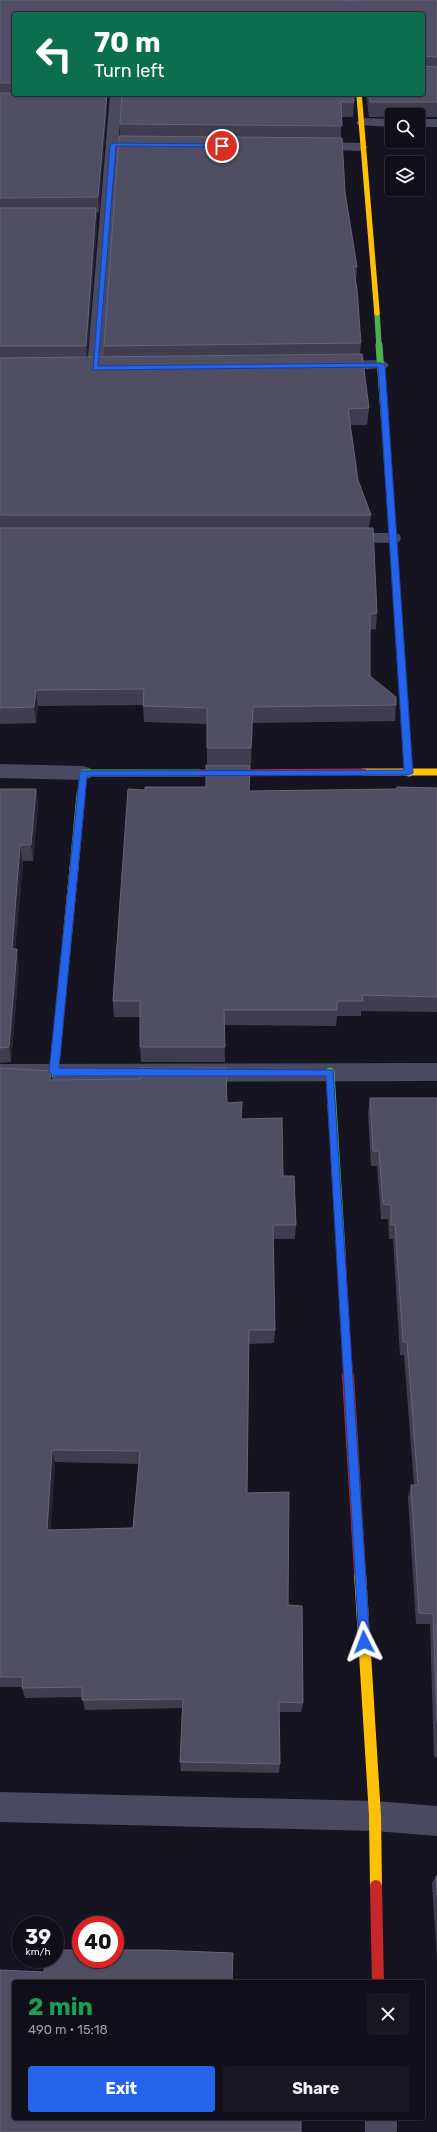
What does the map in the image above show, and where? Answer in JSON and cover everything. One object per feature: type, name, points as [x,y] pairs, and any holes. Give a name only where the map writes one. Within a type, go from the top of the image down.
[{"type":"street","points":[[349,0],[351,12]]},
{"type":"street","points":[[359,96],[362,122],[362,146],[381,365],[409,773]]},
{"type":"street","points":[[95,368],[116,99],[100,104]]},
{"type":"street","points":[[362,122],[385,122]]},
{"type":"street","points":[[425,123],[437,123]]},
{"type":"street","points":[[113,145],[129,145]]},
{"type":"street","points":[[300,146],[362,146]]},
{"type":"street","points":[[92,218],[107,218]]},
{"type":"street","points":[[318,366],[381,365]]},
{"type":"street","points":[[79,368],[111,368]]},
{"type":"street","points":[[330,538],[393,538]]},
{"type":"street","points":[[0,771],[83,773],[437,772]]},
{"type":"street","points":[[54,1072],[83,773]]},
{"type":"street","points":[[330,1072],[375,1816],[378,1980]]},
{"type":"street","points":[[0,1073],[437,1072]]},
{"type":"street","points":[[0,1807],[375,1816],[437,1821]]},
{"type":"street","points":[[381,2120],[381,2132]]},
{"type":"building","points":[[0,0],[437,0],[437,57],[425,56],[425,12],[12,12],[12,83],[0,83]]},
{"type":"building","points":[[425,66],[437,67],[437,102],[370,102],[369,96],[425,96]]},
{"type":"building","points":[[0,93],[12,93],[12,96],[107,96],[98,197],[0,198]]},
{"type":"building","points":[[122,96],[354,96],[354,102],[341,102],[342,126],[120,124]]},
{"type":"building","points":[[119,136],[342,138],[345,192],[357,267],[353,266],[357,289],[361,343],[104,346]]},
{"type":"building","points":[[0,208],[96,208],[86,346],[0,346]]},
{"type":"building","points":[[362,354],[369,408],[348,409],[358,480],[371,515],[0,515],[0,358]]},
{"type":"building","points":[[0,528],[373,528],[377,613],[370,614],[370,676],[396,697],[396,705],[253,707],[251,748],[207,748],[207,708],[143,706],[144,689],[36,690],[34,707],[0,708]]},
{"type":"building","points":[[206,765],[250,765],[249,791],[396,789],[397,787],[437,788],[437,997],[362,995],[363,1001],[337,1001],[337,1010],[224,1010],[225,1047],[140,1047],[140,1001],[113,1001],[128,789],[145,790],[145,787],[206,787]]},
{"type":"building","points":[[0,789],[36,789],[31,845],[20,845],[12,949],[17,949],[9,1047],[0,1048]]},
{"type":"building","points":[[0,1068],[51,1071],[50,1080],[140,1079],[140,1068],[226,1068],[227,1103],[242,1102],[241,1119],[282,1118],[283,1176],[294,1176],[296,1225],[273,1225],[275,1330],[249,1330],[247,1493],[289,1492],[288,1605],[302,1606],[303,1703],[279,1702],[280,1764],[180,1762],[183,1699],[82,1700],[82,1687],[22,1688],[23,1677],[0,1677]],"holes":[[[52,1450],[140,1451],[133,1528],[47,1530]]]},
{"type":"building","points":[[370,1098],[437,1098],[437,1722],[433,1614],[419,1613],[411,1485],[418,1485],[407,1342],[403,1342],[395,1225],[391,1225],[391,1205],[383,1204],[379,1151],[373,1151]]},
{"type":"building","points":[[64,1950],[72,1950],[72,1968],[124,1968],[124,1950],[233,1953],[232,1980],[12,1980],[12,2120],[301,2120],[301,2132],[0,2132],[0,1970],[44,1972],[44,1968],[64,1968]]},
{"type":"traffic: fast","points":[[377,313],[391,510]]},
{"type":"traffic: fast","points":[[74,868],[83,773],[199,773]]},
{"type":"traffic: fast","points":[[330,1072],[341,1252]]},
{"type":"traffic: slow","points":[[359,96],[377,313]]},
{"type":"traffic: slow","points":[[391,510],[409,773]]},
{"type":"traffic: slow","points":[[363,772],[437,772]]},
{"type":"traffic: slow","points":[[54,1072],[74,868]]},
{"type":"traffic: slow","points":[[360,1573],[375,1816],[376,1886]]},
{"type":"traffic: jam","points":[[199,773],[363,772]]},
{"type":"traffic: jam","points":[[341,1252],[360,1573]]},
{"type":"traffic: jam","points":[[376,1886],[378,1980]]},
{"type":"route","points":[[222,146],[113,145],[95,368],[381,365],[409,773],[83,773],[54,1072],[330,1072],[364,1642]]}]
